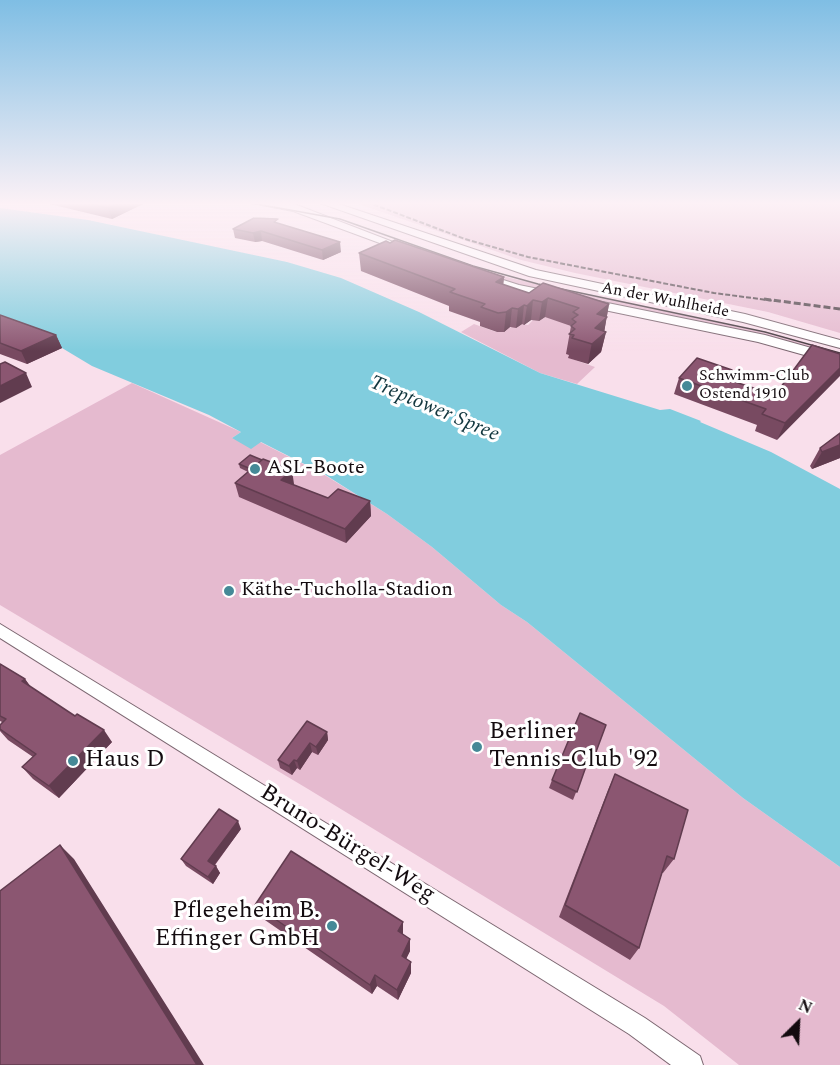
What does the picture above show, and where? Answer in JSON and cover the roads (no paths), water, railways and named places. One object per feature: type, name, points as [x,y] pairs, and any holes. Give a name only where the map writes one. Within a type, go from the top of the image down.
[{"type":"main road","points":[[413,252],[422,255]]},
{"type":"main road","name":"An der Wuhlheide","points":[[470,252],[533,273],[745,318],[840,344]]},
{"type":"main road","name":"An der Wuhlheide","points":[[465,272],[517,288],[760,338],[840,361]]},
{"type":"street","name":"Bruno-Bürgel-Weg","points":[[0,630],[595,1000],[691,1065]]},
{"type":"water","name":"Treptower Spree","points":[[0,252],[238,252],[287,262],[341,278],[419,312],[540,373],[660,410],[670,409],[771,452],[840,489],[840,867],[743,798],[527,622],[501,605],[432,547],[387,514],[324,474],[261,442],[251,449],[232,438],[241,432],[209,415],[92,366],[62,348],[0,325]]},
{"type":"tram line","points":[[433,252],[473,266],[538,284],[765,332],[840,353]]},
{"type":"railway","points":[[509,252],[714,293],[775,301]]},
{"type":"railway","points":[[764,299],[840,309]]},
{"type":"place","name":"Schwimm-Club Ostend 1910","points":[[687,386]]},
{"type":"place","name":"ASL-Boote","points":[[255,469]]},
{"type":"place","name":"Käthe-Tucholla-Stadion","points":[[229,591]]},
{"type":"place","name":"Berliner Tennis-Club '92","points":[[477,747]]},
{"type":"place","name":"Haus D","points":[[73,761]]},
{"type":"place","name":"Pflegeheim B. Effinger GmbH","points":[[332,926]]}]
